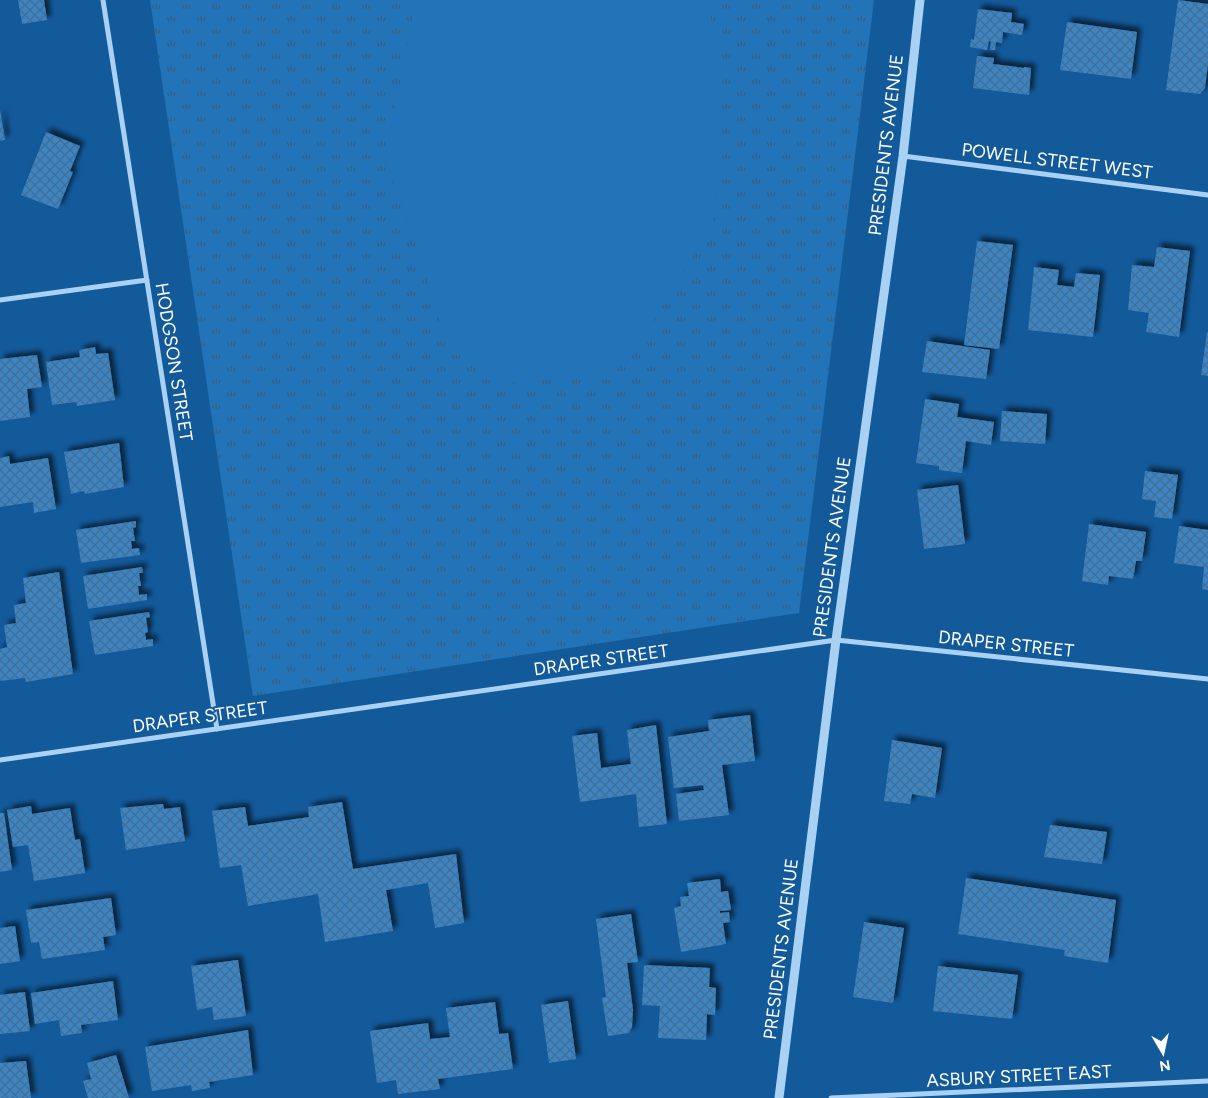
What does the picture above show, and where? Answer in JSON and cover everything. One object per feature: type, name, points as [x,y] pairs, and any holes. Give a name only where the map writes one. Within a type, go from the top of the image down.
[{"type":"street","name":"HODGSON STREET","points":[[103,0],[217,729]]},
{"type":"street","name":"PRESIDENTS AVENUE","points":[[779,1098],[836,640],[903,156],[920,0]]},
{"type":"street","name":"POWELL STREET WEST","points":[[903,156],[1208,195]]},
{"type":"street","points":[[0,300],[147,280]]},
{"type":"street","name":"DRAPER STREET","points":[[0,760],[836,640],[1208,679]]},
{"type":"street","name":"ASBURY STREET EAST","points":[[831,1098],[1208,1081]]},
{"type":"green space","points":[[150,0],[874,0],[799,613],[253,696]]},
{"type":"green space","points":[[416,0],[707,0],[723,73],[713,224],[626,365],[519,385],[447,347],[416,242],[385,160]]},
{"type":"building","points":[[18,0],[44,0],[47,20],[22,24]]},
{"type":"building","points":[[1178,0],[1208,4],[1208,64],[1205,88],[1200,94],[1166,90]]},
{"type":"building","points":[[978,9],[1012,13],[1011,22],[1024,24],[1022,35],[1003,32],[1002,43],[996,42],[995,50],[990,50],[991,42],[989,41],[987,50],[970,47],[971,39],[974,40]]},
{"type":"building","points":[[1067,22],[1137,32],[1131,79],[1060,70]]},
{"type":"building","points":[[977,56],[994,58],[993,64],[1031,68],[1029,95],[973,88]]},
{"type":"building","points":[[0,110],[5,140],[0,141]]},
{"type":"building","points":[[46,132],[80,146],[70,171],[73,172],[58,209],[21,195]]},
{"type":"building","points":[[977,241],[1013,245],[999,349],[964,345]]},
{"type":"building","points":[[1157,247],[1190,251],[1179,337],[1146,332],[1149,313],[1128,310],[1132,265],[1154,267]]},
{"type":"building","points":[[1034,267],[1059,270],[1057,285],[1074,287],[1076,273],[1100,275],[1093,337],[1028,330]]},
{"type":"building","points":[[1208,332],[1208,376],[1201,375]]},
{"type":"building","points":[[927,341],[990,350],[986,379],[922,372]]},
{"type":"building","points":[[95,347],[96,354],[108,353],[115,400],[77,406],[76,402],[52,405],[46,362],[80,357],[79,350]]},
{"type":"building","points":[[37,355],[42,387],[27,389],[30,417],[0,421],[0,359]]},
{"type":"building","points":[[925,399],[959,404],[957,417],[994,422],[991,445],[966,441],[962,473],[939,470],[939,466],[916,463]]},
{"type":"building","points":[[1002,411],[1047,414],[1045,444],[1000,441]]},
{"type":"building","points":[[119,443],[124,487],[85,494],[84,491],[71,494],[64,452]]},
{"type":"building","points":[[9,456],[10,464],[48,458],[56,509],[34,513],[33,502],[0,507],[0,458]]},
{"type":"building","points":[[1145,471],[1178,475],[1172,519],[1154,517],[1156,501],[1142,499]]},
{"type":"building","points":[[958,485],[965,544],[924,549],[917,490]]},
{"type":"building","points":[[136,521],[136,527],[133,528],[135,541],[131,541],[132,549],[139,548],[140,555],[81,563],[76,530]]},
{"type":"building","points":[[1089,524],[1146,532],[1142,561],[1136,561],[1133,579],[1109,576],[1108,585],[1082,581]]},
{"type":"building","points":[[1179,526],[1208,530],[1208,590],[1202,589],[1204,567],[1174,563]]},
{"type":"building","points":[[142,567],[143,573],[139,573],[141,586],[138,586],[139,595],[147,594],[147,600],[88,609],[83,576]]},
{"type":"building","points":[[59,572],[73,674],[26,682],[25,678],[0,681],[0,649],[7,647],[4,625],[16,623],[14,605],[26,603],[23,578]]},
{"type":"building","points":[[149,612],[150,617],[146,618],[148,632],[145,633],[146,640],[153,639],[153,646],[95,655],[89,621]]},
{"type":"building","points":[[750,715],[755,761],[722,765],[729,815],[679,821],[676,794],[704,790],[703,785],[674,788],[668,737],[709,731],[708,720]]},
{"type":"building","points":[[656,725],[667,824],[639,827],[636,794],[580,802],[572,736],[597,733],[601,768],[631,764],[627,730]]},
{"type":"building","points":[[892,740],[942,748],[935,798],[912,794],[910,804],[884,801]]},
{"type":"building","points":[[342,802],[353,869],[456,854],[464,923],[435,928],[428,883],[386,890],[393,931],[325,942],[318,894],[248,906],[241,865],[220,868],[212,811],[245,807],[248,826],[309,817],[308,807]]},
{"type":"building","points":[[163,804],[164,809],[180,807],[185,841],[126,850],[120,808]]},
{"type":"building","points":[[31,806],[32,814],[70,808],[75,840],[80,839],[85,873],[34,881],[28,845],[13,847],[7,810]]},
{"type":"building","points":[[0,813],[4,813],[12,870],[0,872]]},
{"type":"building","points":[[1050,825],[1107,832],[1102,864],[1044,857]]},
{"type":"building","points":[[966,878],[1116,900],[1108,963],[1064,956],[1065,950],[958,934]]},
{"type":"building","points":[[720,879],[721,892],[728,891],[731,910],[720,911],[720,913],[729,912],[730,922],[723,923],[726,944],[681,952],[674,908],[681,906],[680,897],[689,896],[687,883]]},
{"type":"building","points":[[111,898],[116,935],[103,937],[105,950],[42,959],[39,942],[31,943],[26,910]]},
{"type":"building","points":[[631,914],[638,962],[627,963],[633,1010],[632,1027],[629,1033],[608,1036],[602,998],[606,997],[596,919]]},
{"type":"building","points":[[864,922],[904,928],[893,1003],[853,997]]},
{"type":"building","points":[[15,926],[20,961],[0,964],[0,928]]},
{"type":"building","points":[[238,960],[246,1016],[214,1020],[212,1007],[197,1010],[191,966]]},
{"type":"building","points":[[644,965],[710,968],[709,987],[716,988],[715,1015],[707,1014],[706,1040],[658,1038],[660,1006],[642,1005]]},
{"type":"building","points":[[938,966],[1018,975],[1012,1019],[933,1011]]},
{"type":"building","points":[[113,981],[118,1020],[81,1025],[82,1033],[61,1036],[59,1020],[35,1024],[31,993]]},
{"type":"building","points":[[25,992],[30,1031],[0,1034],[0,995]]},
{"type":"building","points":[[568,1001],[576,1059],[549,1063],[541,1005]]},
{"type":"building","points":[[495,1002],[499,1034],[508,1033],[513,1069],[438,1079],[440,1089],[398,1094],[396,1080],[377,1083],[370,1031],[428,1023],[430,1039],[450,1037],[446,1008]]},
{"type":"building","points":[[248,1030],[253,1075],[209,1082],[210,1088],[192,1091],[191,1085],[152,1091],[145,1047]]},
{"type":"building","points":[[116,1055],[129,1098],[88,1098],[83,1081],[91,1079],[87,1063]]},
{"type":"building","points":[[26,1061],[31,1098],[0,1098],[0,1063]]}]
